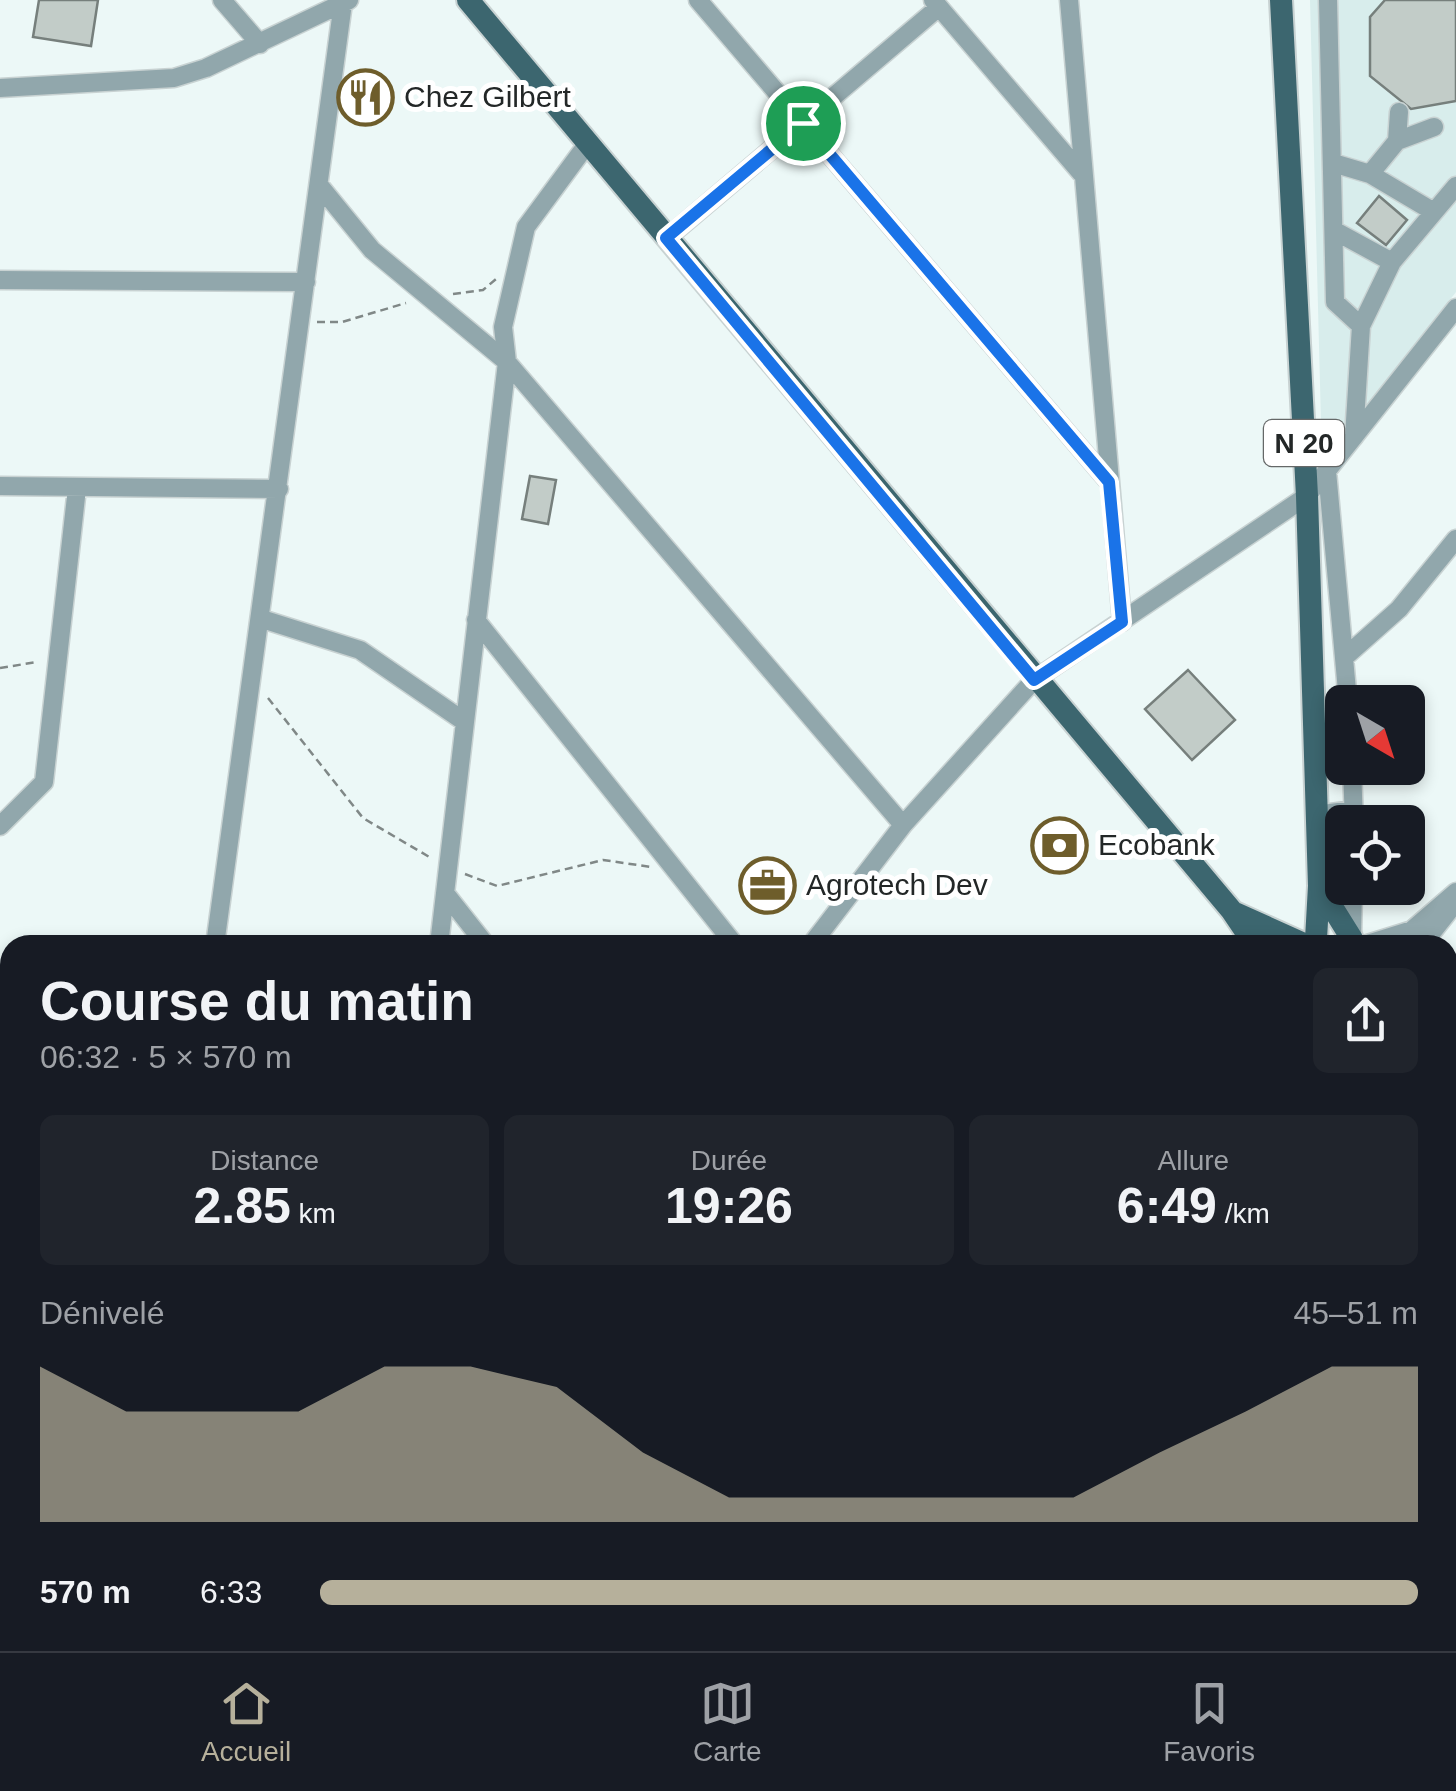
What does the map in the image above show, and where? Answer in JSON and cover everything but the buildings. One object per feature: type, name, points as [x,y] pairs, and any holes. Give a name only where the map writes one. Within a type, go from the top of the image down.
[{"type":"main road","points":[[468,0],[1248,935]]},
{"type":"main road","name":"N 20","points":[[1281,0],[1307,496],[1319,886],[1310,935]]},
{"type":"main road","name":"N 20","points":[[1319,886],[1354,935]]},
{"type":"main road","points":[[1232,912],[1289,935]]},
{"type":"street","points":[[222,0],[260,44]]},
{"type":"street","points":[[698,0],[1109,482]]},
{"type":"street","points":[[1069,0],[1122,622]]},
{"type":"street","points":[[1328,0],[1335,302],[1361,326]]},
{"type":"street","points":[[0,88],[174,78],[260,44],[346,2]]},
{"type":"street","points":[[216,935],[346,2]]},
{"type":"street","points":[[666,238],[803,123],[936,3],[1081,174]]},
{"type":"street","points":[[1397,142],[1399,112]]},
{"type":"street","points":[[1370,174],[1397,142],[1434,127]]},
{"type":"street","points":[[441,935],[508,362],[503,327],[526,227],[588,143]]},
{"type":"street","points":[[1333,163],[1370,174],[1434,212]]},
{"type":"street","points":[[319,185],[372,250],[508,362],[903,825]]},
{"type":"street","points":[[1354,437],[1361,326],[1392,262],[1456,186]]},
{"type":"street","points":[[1335,231],[1392,262]]},
{"type":"street","points":[[0,280],[306,282]]},
{"type":"street","points":[[819,935],[903,825],[1034,680],[1307,496],[1456,308]]},
{"type":"street","points":[[1327,471],[1347,685]]},
{"type":"street","points":[[0,486],[280,489]]},
{"type":"street","points":[[0,826],[44,782],[78,488]]},
{"type":"street","points":[[1346,656],[1399,609],[1456,540]]},
{"type":"street","points":[[262,619],[360,650],[465,722]]},
{"type":"street","points":[[476,620],[726,935]]},
{"type":"street","points":[[1315,815],[1325,815]]},
{"type":"street","points":[[1392,935],[1412,930],[1456,892]]},
{"type":"street","points":[[445,893],[478,935]]},
{"type":"street","points":[[1430,935],[1456,902]]},
{"type":"street","points":[[1355,905],[1359,935]]},
{"type":"path","points":[[0,668],[46,660],[62,644]]},
{"type":"shaded area","points":[[1310,0],[1456,0],[1456,292],[1322,461]]},
{"type":"place","name":"Chez Gilbert","points":[[365,97]]},
{"type":"place","name":"Ecobank","points":[[1059,845]]},
{"type":"place","name":"Agrotech Dev","points":[[767,885]]},
{"type":"route","points":[[803,123],[1109,482],[1122,622],[1034,680],[666,238],[803,123]]}]
